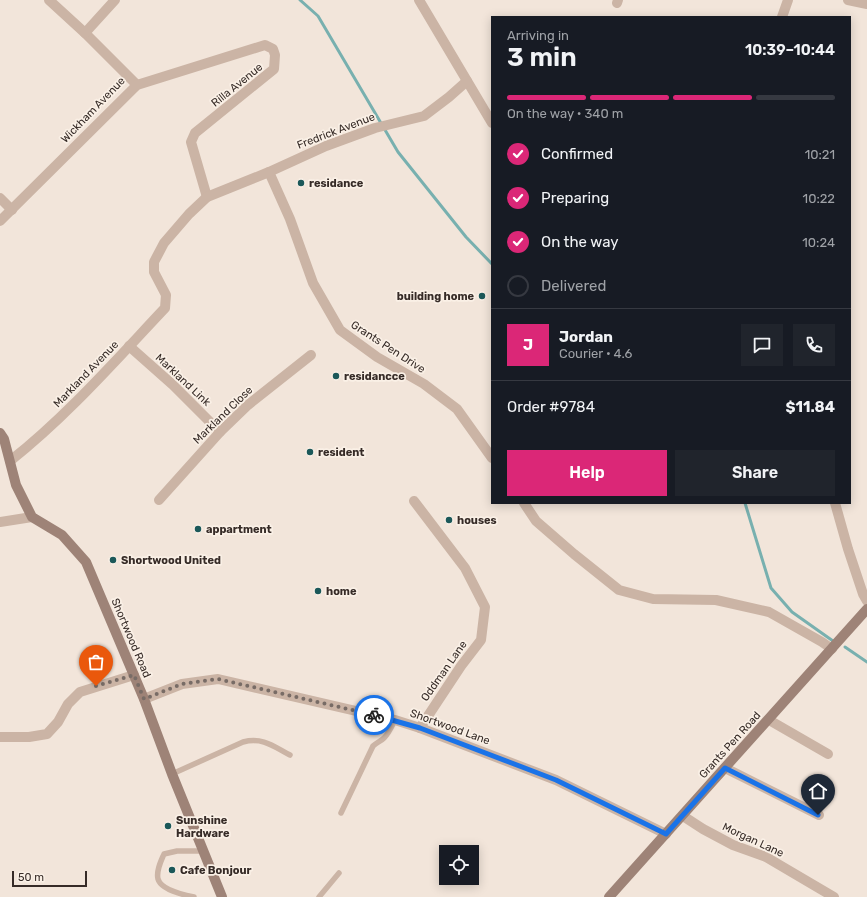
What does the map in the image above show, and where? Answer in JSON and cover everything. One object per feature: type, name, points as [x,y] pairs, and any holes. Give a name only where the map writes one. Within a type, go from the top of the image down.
[{"type":"main road","points":[[0,433],[4,439],[16,485],[32,517]]},
{"type":"main road","name":"Shortwood Road","points":[[32,517],[62,535],[86,562],[144,699],[172,774],[204,852],[219,897]]},
{"type":"main road","name":"Grants Pen Road","points":[[609,897],[867,609]]},
{"type":"street","name":"Wickham Avenue","points":[[0,221],[137,85],[85,33],[49,0]]},
{"type":"street","points":[[85,33],[115,0]]},
{"type":"street","points":[[419,0],[491,121]]},
{"type":"street","points":[[782,16],[788,0]]},
{"type":"street","points":[[848,0],[867,4]]},
{"type":"street","name":"Rilla Avenue","points":[[137,85],[196,68],[265,45],[273,48],[275,55],[274,70],[195,133],[191,142],[207,197]]},
{"type":"street","name":"Fredrick Avenue","points":[[207,197],[269,172],[326,146],[375,128],[424,116],[467,81]]},
{"type":"street","name":"Grants Pen Drive","points":[[269,172],[290,220],[313,283],[340,330],[376,357],[424,384],[457,409],[491,457]]},
{"type":"street","name":"Markland Avenue","points":[[10,461],[34,442],[82,397],[165,308],[166,295],[154,272],[154,262],[164,243],[189,214],[207,197]]},
{"type":"street","points":[[0,198],[12,210]]},
{"type":"street","name":"Markland Link","points":[[129,346],[173,385],[220,432]]},
{"type":"street","name":"Markland Close","points":[[159,500],[220,432],[248,405],[311,355]]},
{"type":"street","name":"Oddman Lane","points":[[414,501],[465,568],[484,607],[481,640],[461,666],[420,728]]},
{"type":"street","points":[[525,504],[536,521],[619,590],[653,599],[716,600],[769,612],[832,649]]},
{"type":"street","points":[[835,504],[848,549],[863,594],[867,601]]},
{"type":"street","points":[[0,522],[32,517]]},
{"type":"street","points":[[0,737],[29,737],[47,734],[58,722],[68,704],[80,692],[134,675]]},
{"type":"street","name":"Shortwood Lane","points":[[144,699],[182,684],[218,679],[395,720],[420,728],[556,780],[666,834]]},
{"type":"street","points":[[769,720],[828,754]]},
{"type":"street","points":[[725,768],[818,815]]},
{"type":"street","name":"Morgan Lane","points":[[683,816],[703,829],[733,845],[766,857],[834,897]]},
{"type":"lane","points":[[341,813],[373,746],[386,736],[395,720]]},
{"type":"lane","points":[[172,774],[243,742],[254,739],[266,742],[290,755]]},
{"type":"lane","points":[[194,897],[178,893],[163,886],[158,879],[158,869],[164,854],[177,851],[204,852]]},
{"type":"lane","points":[[319,897],[339,873]]},
{"type":"waterway","points":[[300,0],[318,16],[398,152],[466,237],[491,263]]},
{"type":"waterway","points":[[745,504],[771,588],[792,612],[833,641]]},
{"type":"waterway","points":[[845,647],[867,662]]},
{"type":"way so far","points":[[96,686],[134,675],[144,699],[182,684],[218,679],[374,715]]},
{"type":"place","name":"residance","points":[[301,183]]},
{"type":"place","name":"building home","points":[[482,296]]},
{"type":"place","name":"residancce","points":[[336,376]]},
{"type":"place","name":"resident","points":[[310,452]]},
{"type":"place","name":"houses","points":[[449,520]]},
{"type":"place","name":"appartment","points":[[198,529]]},
{"type":"place","name":"Shortwood United","points":[[113,560]]},
{"type":"place","name":"home","points":[[318,591]]},
{"type":"place","name":"Sunshine Hardware","points":[[168,826]]},
{"type":"place","name":"Cafe Bonjour","points":[[172,870]]},
{"type":"route","points":[[374,715],[420,728],[556,780],[666,834],[725,768],[818,815]]}]
